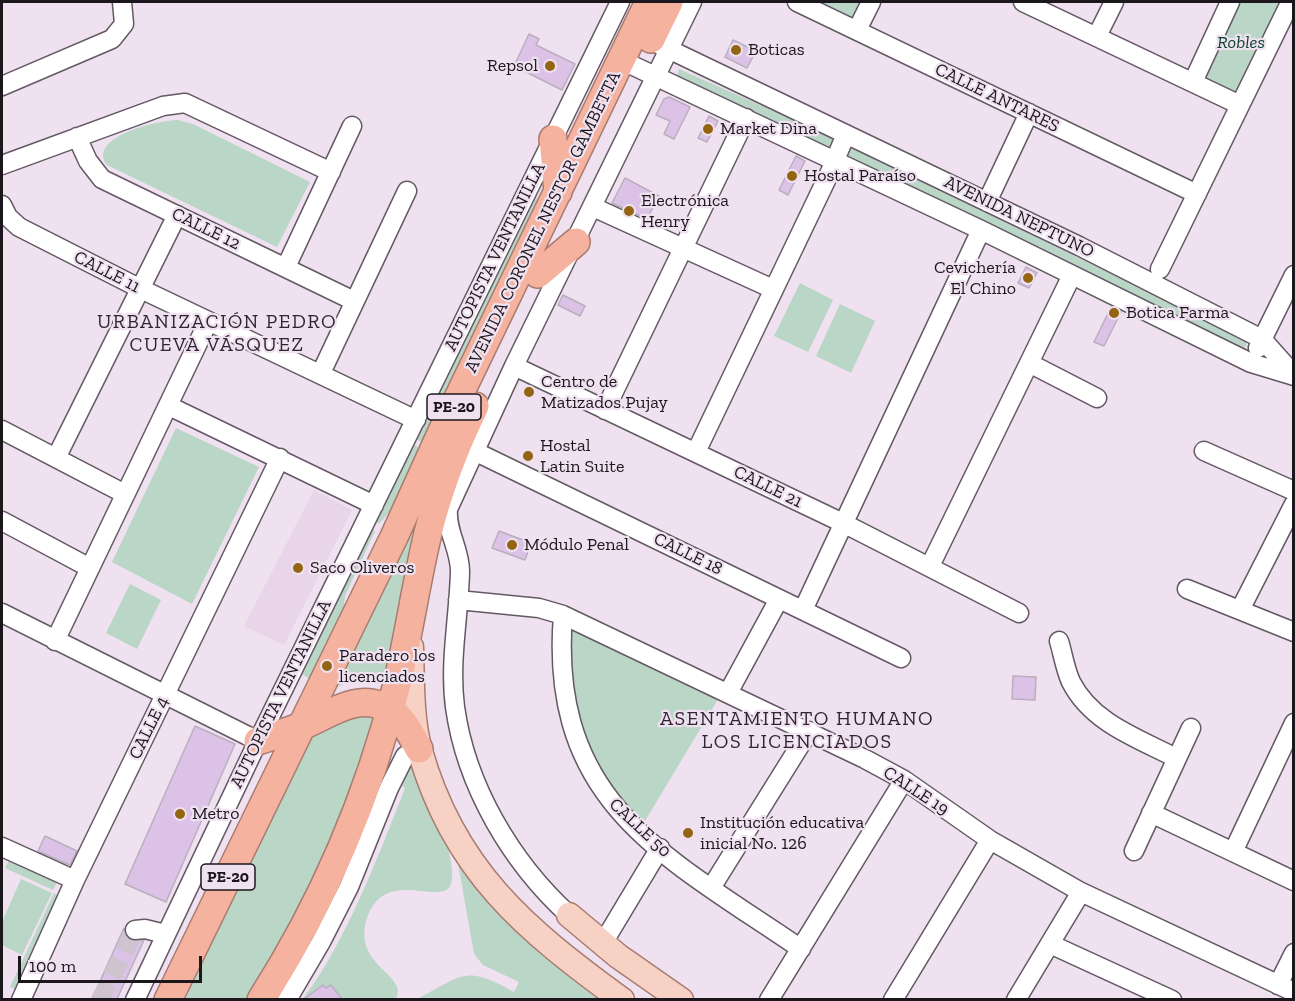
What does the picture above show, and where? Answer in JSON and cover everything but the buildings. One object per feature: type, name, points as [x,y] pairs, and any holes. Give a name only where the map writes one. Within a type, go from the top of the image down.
[{"type":"highway","name":"PE-20","points":[[649,2],[651,41]]},
{"type":"highway","name":"PE-20","points":[[638,67],[669,2]]},
{"type":"highway","name":"AVENIDA CORONEL NESTOR GAMBETTA","points":[[168,999],[303,726],[558,194],[638,67]]},
{"type":"highway","name":"AVENIDA CORONEL NESTOR GAMBETTA","points":[[261,999],[289,956],[333,870],[371,770],[390,709],[411,626],[428,532],[460,436],[638,67]]},
{"type":"highway","points":[[553,140],[558,194]]},
{"type":"highway","points":[[538,274],[576,242]]},
{"type":"highway","points":[[258,741],[303,726],[354,703],[368,703],[390,709],[404,725],[419,749]]},
{"type":"main road","points":[[411,626],[412,672],[419,749],[445,814],[480,873],[499,898],[538,937],[622,999]]},
{"type":"main road","points":[[569,915],[674,997]]},
{"type":"street","points":[[2,86],[112,39],[124,24],[122,2]]},
{"type":"street","name":"AUTOPISTA VENTANILLA","points":[[135,999],[258,741],[620,2]]},
{"type":"street","points":[[569,915],[542,888],[520,861],[492,816],[476,782],[455,707],[454,676],[459,558],[448,517],[453,496],[474,451],[593,207],[638,67],[651,41],[692,2]]},
{"type":"street","name":"CALLE ANTARES","points":[[797,2],[1197,194]]},
{"type":"street","points":[[857,30],[871,2]]},
{"type":"street","points":[[1023,2],[1240,105]]},
{"type":"street","points":[[1097,36],[1114,2]]},
{"type":"street","points":[[1193,82],[1230,2]]},
{"type":"street","points":[[1160,269],[1290,3]]},
{"type":"street","name":"AVENIDA NEPTUNO","points":[[651,41],[987,202],[1262,339],[1293,375]]},
{"type":"street","name":"AVENIDA NEPTUNO","points":[[638,67],[981,230],[1251,363],[1293,375]]},
{"type":"street","points":[[2,165],[162,106],[185,103],[331,172]]},
{"type":"street","points":[[987,202],[1029,113]]},
{"type":"street","points":[[605,410],[746,118]]},
{"type":"street","points":[[286,267],[352,126]]},
{"type":"street","points":[[696,452],[846,134]]},
{"type":"street","name":"CALLE 12","points":[[77,137],[87,161],[102,178],[354,301]]},
{"type":"street","points":[[321,374],[407,191]]},
{"type":"street","name":"CALLE 11","points":[[2,206],[8,218],[19,227],[208,322],[416,420]]},
{"type":"street","points":[[593,207],[773,289]]},
{"type":"street","points":[[56,458],[177,215]]},
{"type":"street","points":[[803,610],[981,230]]},
{"type":"street","points":[[1251,363],[1293,274]]},
{"type":"street","points":[[930,566],[1072,275]]},
{"type":"street","points":[[55,641],[208,322]]},
{"type":"street","points":[[1029,363],[1097,398]]},
{"type":"street","name":"CALLE 21","points":[[514,366],[843,523],[1019,613]]},
{"type":"street","points":[[169,406],[374,505]]},
{"type":"street","points":[[2,430],[125,494]]},
{"type":"street","name":"CALLE 18","points":[[474,451],[901,658]]},
{"type":"street","points":[[1204,451],[1293,491]]},
{"type":"street","name":"CALLE 4","points":[[21,999],[75,880],[280,458]]},
{"type":"street","points":[[1240,610],[1293,504]]},
{"type":"street","points":[[2,520],[90,568]]},
{"type":"street","points":[[1187,589],[1293,632]]},
{"type":"street","points":[[728,693],[779,599]]},
{"type":"street","name":"CALLE 19","points":[[458,600],[538,609],[563,615],[808,731],[904,780],[990,840],[1081,892],[1286,991]]},
{"type":"street","points":[[2,613],[258,741]]},
{"type":"street","name":"CALLE 50","points":[[563,615],[561,674],[571,727],[591,775],[618,813],[711,888],[801,949]]},
{"type":"street","points":[[1059,641],[1070,681],[1086,705],[1105,722],[1176,758]]},
{"type":"street","points":[[1233,852],[1293,723]]},
{"type":"street","points":[[1134,851],[1191,728]]},
{"type":"street","points":[[711,888],[808,731]]},
{"type":"street","points":[[287,999],[321,942],[349,887],[388,788],[405,756],[419,749]]},
{"type":"street","points":[[770,999],[904,780]]},
{"type":"street","points":[[1151,813],[1293,881]]},
{"type":"street","points":[[893,999],[990,840]]},
{"type":"street","points":[[2,847],[75,880]]},
{"type":"street","points":[[603,943],[660,848]]},
{"type":"street","points":[[1016,999],[1081,892]]},
{"type":"street","points":[[135,930],[145,929],[165,934]]},
{"type":"street","points":[[1050,944],[1134,991],[1172,999]]},
{"type":"street","points":[[1286,991],[1293,953]]},
{"type":"shaded area","name":"Saco Oliveros","points":[[314,490],[352,510],[284,645],[244,626]]},
{"type":"green space","points":[[806,2],[873,2],[861,28]]},
{"type":"green space","name":"Robles","points":[[1235,2],[1276,2],[1285,6],[1239,101],[1197,80]]},
{"type":"green space","points":[[679,69],[832,137],[832,146],[828,149],[676,78]]},
{"type":"green space","points":[[178,120],[193,124],[310,182],[277,247],[107,165],[103,155],[107,146],[115,138],[156,123]]},
{"type":"green space","points":[[847,146],[1247,339],[1245,350],[843,158]]},
{"type":"green space","points":[[538,183],[535,215],[425,444],[416,439]]},
{"type":"green space","points":[[800,283],[833,300],[808,352],[774,336]]},
{"type":"green space","points":[[840,304],[875,321],[851,373],[816,356]]},
{"type":"green space","points":[[176,428],[259,467],[192,604],[112,562]]},
{"type":"green space","points":[[413,444],[422,450],[399,500],[379,524],[375,522]]},
{"type":"green space","points":[[436,458],[387,681],[344,684],[327,691]]},
{"type":"green space","points":[[371,529],[375,531],[345,596],[343,613],[311,679],[301,674]]},
{"type":"green space","points":[[130,584],[161,600],[137,649],[106,633]]},
{"type":"green space","points":[[568,622],[720,696],[642,826],[598,775],[572,703]]},
{"type":"green space","points":[[355,710],[379,716],[327,863],[254,999],[186,1000],[199,958],[303,742]]},
{"type":"green space","points":[[413,762],[453,839],[613,999],[417,999],[464,976],[485,978],[514,992],[519,982],[483,965],[474,954],[457,857],[446,838],[452,879],[446,890],[437,892],[398,891],[385,895],[374,904],[366,922],[364,937],[367,949],[395,983],[398,991],[396,999],[302,1000],[333,952],[347,925],[405,788],[397,782],[405,765]]},
{"type":"green space","points":[[9,860],[57,882],[53,890],[5,868]]},
{"type":"green space","points":[[21,879],[52,893],[22,955],[2,945],[2,922]]},
{"type":"green space","points":[[54,893],[62,897],[17,990],[10,987]]},
{"type":"tunnel","points":[[100,1000],[135,930]]},
{"type":"place","name":"Boticas","points":[[736,50]]},
{"type":"place","name":"Repsol","points":[[550,66]]},
{"type":"place","name":"Market Dina","points":[[708,129]]},
{"type":"place","name":"Hostal Paraíso","points":[[792,176]]},
{"type":"place","name":"Electrónica Henry","points":[[629,211]]},
{"type":"place","name":"Cevichería El Chino","points":[[1028,278]]},
{"type":"place","name":"Botica Farma","points":[[1114,313]]},
{"type":"place","name":"Centro de Matizados Pujay","points":[[529,392]]},
{"type":"place","name":"Hostal Latin Suite","points":[[528,456]]},
{"type":"place","name":"Módulo Penal","points":[[512,545]]},
{"type":"place","name":"Saco Oliveros","points":[[298,568]]},
{"type":"place","name":"Paradero los licenciados","points":[[327,666]]},
{"type":"place","name":"Metro","points":[[180,814]]},
{"type":"place","name":"Institución educativa inicial No. 126","points":[[688,833]]},
{"type":"district","name":"URBANIZACIÓN PEDRO CUEVA VÁSQUEZ","points":[[217,334]]},
{"type":"district","name":"ASENTAMIENTO HUMANO LOS LICENCIADOS","points":[[797,730]]}]
